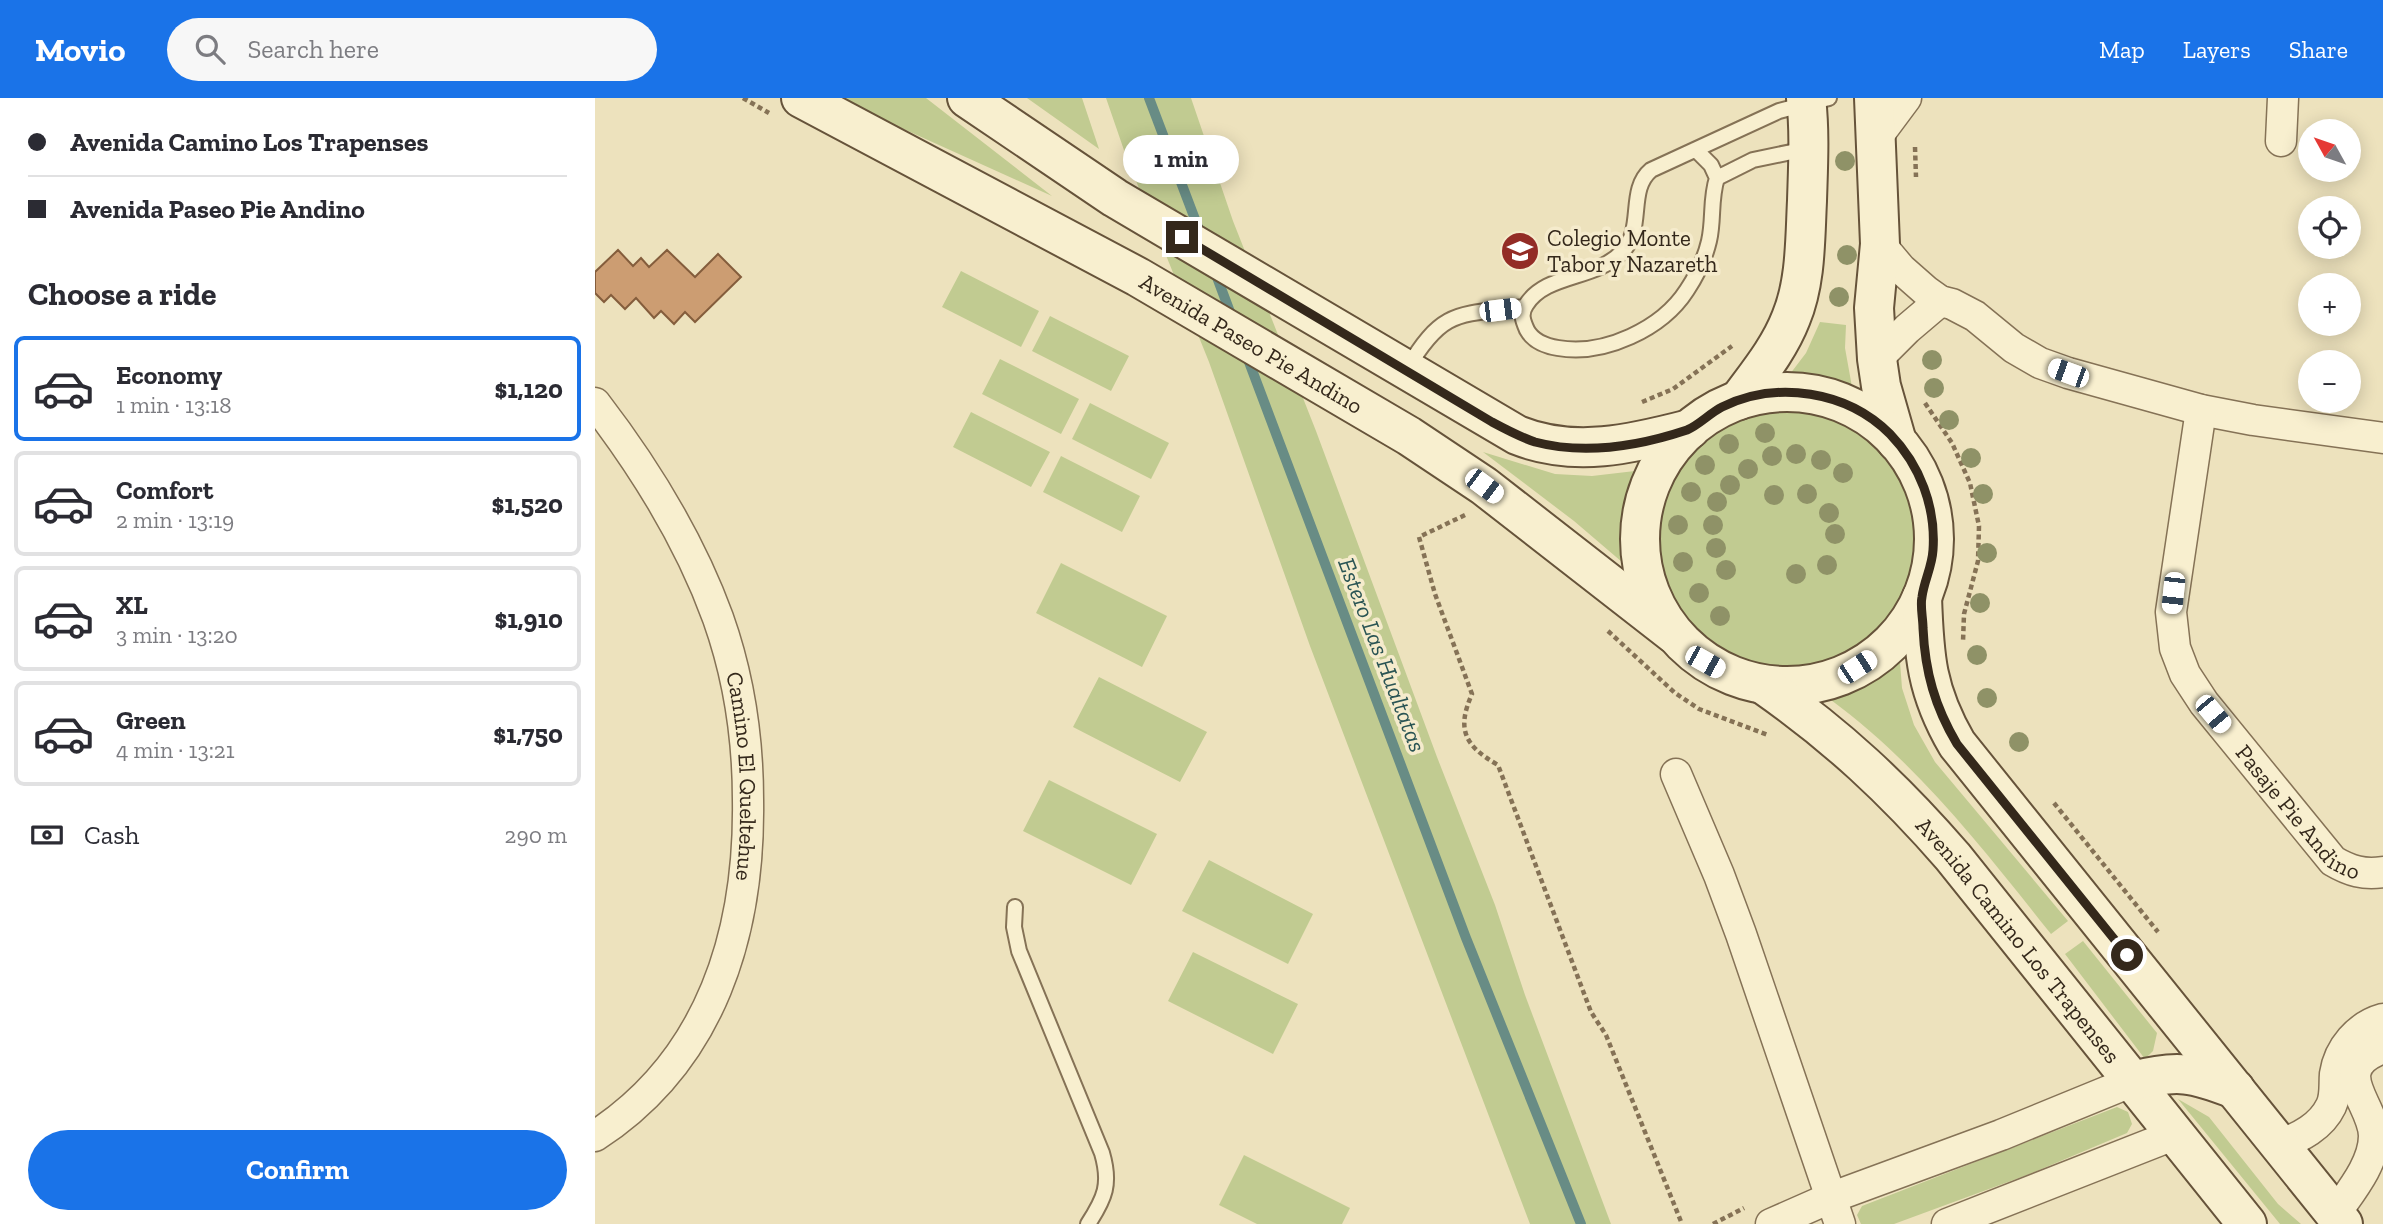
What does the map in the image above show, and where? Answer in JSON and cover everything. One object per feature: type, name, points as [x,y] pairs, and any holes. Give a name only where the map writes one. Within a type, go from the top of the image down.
[{"type":"main road","name":"Avenida Paseo Pie Andino","points":[[801,98],[1138,277],[1409,436],[1484,486],[1674,634]]},
{"type":"main road","points":[[967,98],[1115,198],[1517,435],[1555,446],[1574,448],[1619,445],[1690,429]]},
{"type":"main road","points":[[1874,98],[1895,137],[1879,244],[1874,308],[1881,386],[1897,442]]},
{"type":"main road","points":[[1739,400],[1779,343],[1800,291],[1805,246],[1808,148],[1814,100]]},
{"type":"main road","points":[[1781,392],[1824,397],[1864,414],[1897,442],[1922,482],[1931,516],[1933,551],[1921,597],[1895,638],[1878,654],[1836,678],[1788,686],[1764,685],[1743,680],[1705,662],[1674,634],[1650,595],[1640,551],[1640,528],[1644,506],[1661,464],[1690,429],[1721,408],[1739,400],[1781,392]]},
{"type":"main road","points":[[1921,597],[1925,661],[1930,683],[1936,704],[1957,744],[2339,1219]]},
{"type":"main road","name":"Avenida Camino Los Trapenses","points":[[1764,685],[1843,743],[1917,816],[2247,1224]]},
{"type":"main road","points":[[2133,1081],[2164,1074],[2184,1073],[2235,1089]]},
{"type":"street","points":[[1895,137],[1906,98]]},
{"type":"street","points":[[2281,141],[2283,98]]},
{"type":"street","points":[[1879,244],[1912,280],[1940,301],[1975,316],[2014,348],[2040,363],[2200,410],[2383,438]]},
{"type":"street","points":[[1877,359],[1906,329],[1940,301]]},
{"type":"street","name":"Camino El Queltehue","points":[[595,403],[616,430],[667,511],[690,553],[719,619],[738,689],[744,724],[748,761],[748,812],[745,881],[740,913],[734,940],[717,988],[691,1036],[661,1076],[634,1105],[595,1136]]},
{"type":"street","name":"Pasaje Pie Andino","points":[[2200,410],[2171,612],[2175,648],[2182,668],[2204,703],[2333,861],[2360,873],[2383,872]]},
{"type":"street","points":[[1676,774],[1741,934],[1835,1211]]},
{"type":"street","points":[[2280,1145],[2298,1138],[2323,1119],[2333,1102],[2335,1072],[2346,1046],[2355,1034],[2367,1025],[2383,1019]]},
{"type":"street","points":[[2339,1219],[2367,1163],[2374,1137],[2368,1112],[2356,1091],[2356,1072],[2366,1058],[2383,1048]]},
{"type":"street","points":[[1771,1224],[1835,1211],[2001,1135],[2133,1081]]},
{"type":"street","points":[[1947,1224],[2176,1133]]},
{"type":"lane","points":[[1808,148],[1753,160],[1717,178],[1712,191],[1709,241],[1699,268],[1686,291],[1669,312],[1647,327],[1621,340],[1593,349],[1573,351],[1548,346],[1530,335],[1522,320],[1524,307],[1536,293],[1596,269],[1622,252],[1633,235],[1637,194],[1643,176],[1668,160],[1696,150],[1779,111],[1814,100]]},
{"type":"lane","points":[[1696,150],[1711,165],[1717,178]]},
{"type":"lane","points":[[1405,371],[1421,344],[1444,321],[1460,315],[1524,307]]},
{"type":"lane","points":[[1015,907],[1014,927],[1020,951],[1103,1153],[1108,1172],[1106,1192],[1088,1224]]},
{"type":"path","points":[[1895,137],[1917,164],[1915,189]]},
{"type":"path","points":[[1922,394],[1926,405],[1952,443],[1970,483],[1979,526],[1978,561],[1964,614],[1963,648]]},
{"type":"path","points":[[1455,507],[1473,520]]},
{"type":"path","points":[[1466,514],[1419,537],[1435,594],[1472,694],[1464,712],[1464,731],[1478,754],[1498,765],[1591,1012],[1606,1035],[1682,1224]]},
{"type":"path","points":[[1605,629],[1675,693],[1699,709],[1779,740]]},
{"type":"path","points":[[2047,794],[2132,898]]},
{"type":"path","points":[[1713,1224],[1745,1207]]},
{"type":"green space","points":[[835,98],[926,98],[1052,196]]},
{"type":"green space","points":[[1027,98],[1082,98],[1099,149]]},
{"type":"green space","points":[[1106,98],[1191,98],[1233,221],[1316,431],[1495,905],[1525,995],[1611,1224],[1530,1224],[1310,646],[1209,362],[1126,156]]},
{"type":"green space","points":[[961,271],[1039,311],[1021,347],[942,307]]},
{"type":"green space","points":[[1050,316],[1129,356],[1111,391],[1032,351]]},
{"type":"green space","points":[[1820,322],[1846,325],[1845,348],[1852,387],[1819,375],[1790,374],[1806,353]]},
{"type":"green space","points":[[1000,359],[1079,399],[1061,434],[982,394]]},
{"type":"green space","points":[[1090,403],[1169,443],[1151,479],[1072,439]]},
{"type":"green space","points":[[1774,406],[1800,406],[1825,411],[1849,421],[1880,444],[1903,475],[1913,499],[1918,537],[1913,575],[1903,599],[1880,630],[1849,653],[1825,663],[1800,668],[1774,668],[1749,663],[1725,653],[1704,639],[1685,620],[1671,599],[1661,575],[1656,550],[1656,524],[1661,499],[1671,475],[1685,454],[1704,435],[1725,421],[1749,411]]},
{"type":"green space","points":[[971,412],[1050,452],[1031,487],[953,447]]},
{"type":"green space","points":[[1483,452],[1555,474],[1592,476],[1635,471],[1623,515],[1622,562],[1574,521]]},
{"type":"green space","points":[[1061,456],[1140,496],[1122,532],[1043,492]]},
{"type":"green space","points":[[1061,563],[1167,616],[1142,667],[1036,613]]},
{"type":"green space","points":[[1900,662],[1902,688],[1914,725],[1935,762],[2068,921],[2051,934],[1975,840],[1921,780],[1863,725],[1831,700],[1868,685]]},
{"type":"green space","points":[[1099,677],[1207,732],[1180,782],[1073,727]]},
{"type":"green space","points":[[1049,780],[1157,834],[1131,885],[1023,831]]},
{"type":"green space","points":[[1209,860],[1313,914],[1288,964],[1182,911]]},
{"type":"green space","points":[[2083,941],[2157,1033],[2153,1051],[2145,1059],[2065,954]]},
{"type":"green space","points":[[1193,952],[1298,1004],[1273,1054],[1168,1001]]},
{"type":"green space","points":[[2178,1099],[2209,1117],[2278,1204],[2301,1224],[2280,1224]]},
{"type":"green space","points":[[2117,1107],[2128,1112],[2132,1124],[2127,1133],[2027,1175],[1894,1224],[1861,1224],[1857,1215],[1862,1206]]},
{"type":"green space","points":[[1244,1155],[1350,1208],[1342,1224],[1257,1224],[1219,1205]]},
{"type":"building","points":[[618,250],[633,266],[641,258],[649,267],[667,250],[695,277],[718,254],[741,277],[695,322],[685,312],[674,324],[661,311],[654,318],[636,298],[625,309],[611,295],[604,302],[595,293],[595,272]]},
{"type":"waterway","name":"Estero Las Hualtatas","points":[[1149,98],[1201,235]]},
{"type":"waterway","name":"Estero Las Hualtatas","points":[[1215,272],[1233,320]]},
{"type":"waterway","name":"Estero Las Hualtatas","points":[[1246,354],[1466,938],[1581,1224]]},
{"type":"place","name":"Colegio Monte Tabor y Nazareth","points":[[1520,251]]},
{"type":"route","points":[[1182,237],[1492,422],[1532,441],[1574,448],[1641,442],[1690,429],[1705,417],[1739,400],[1781,392],[1803,393],[1845,404],[1882,426],[1911,461],[1930,504],[1933,551],[1921,597],[1925,661],[1936,704],[1945,724],[1971,762],[2127,955]]}]
